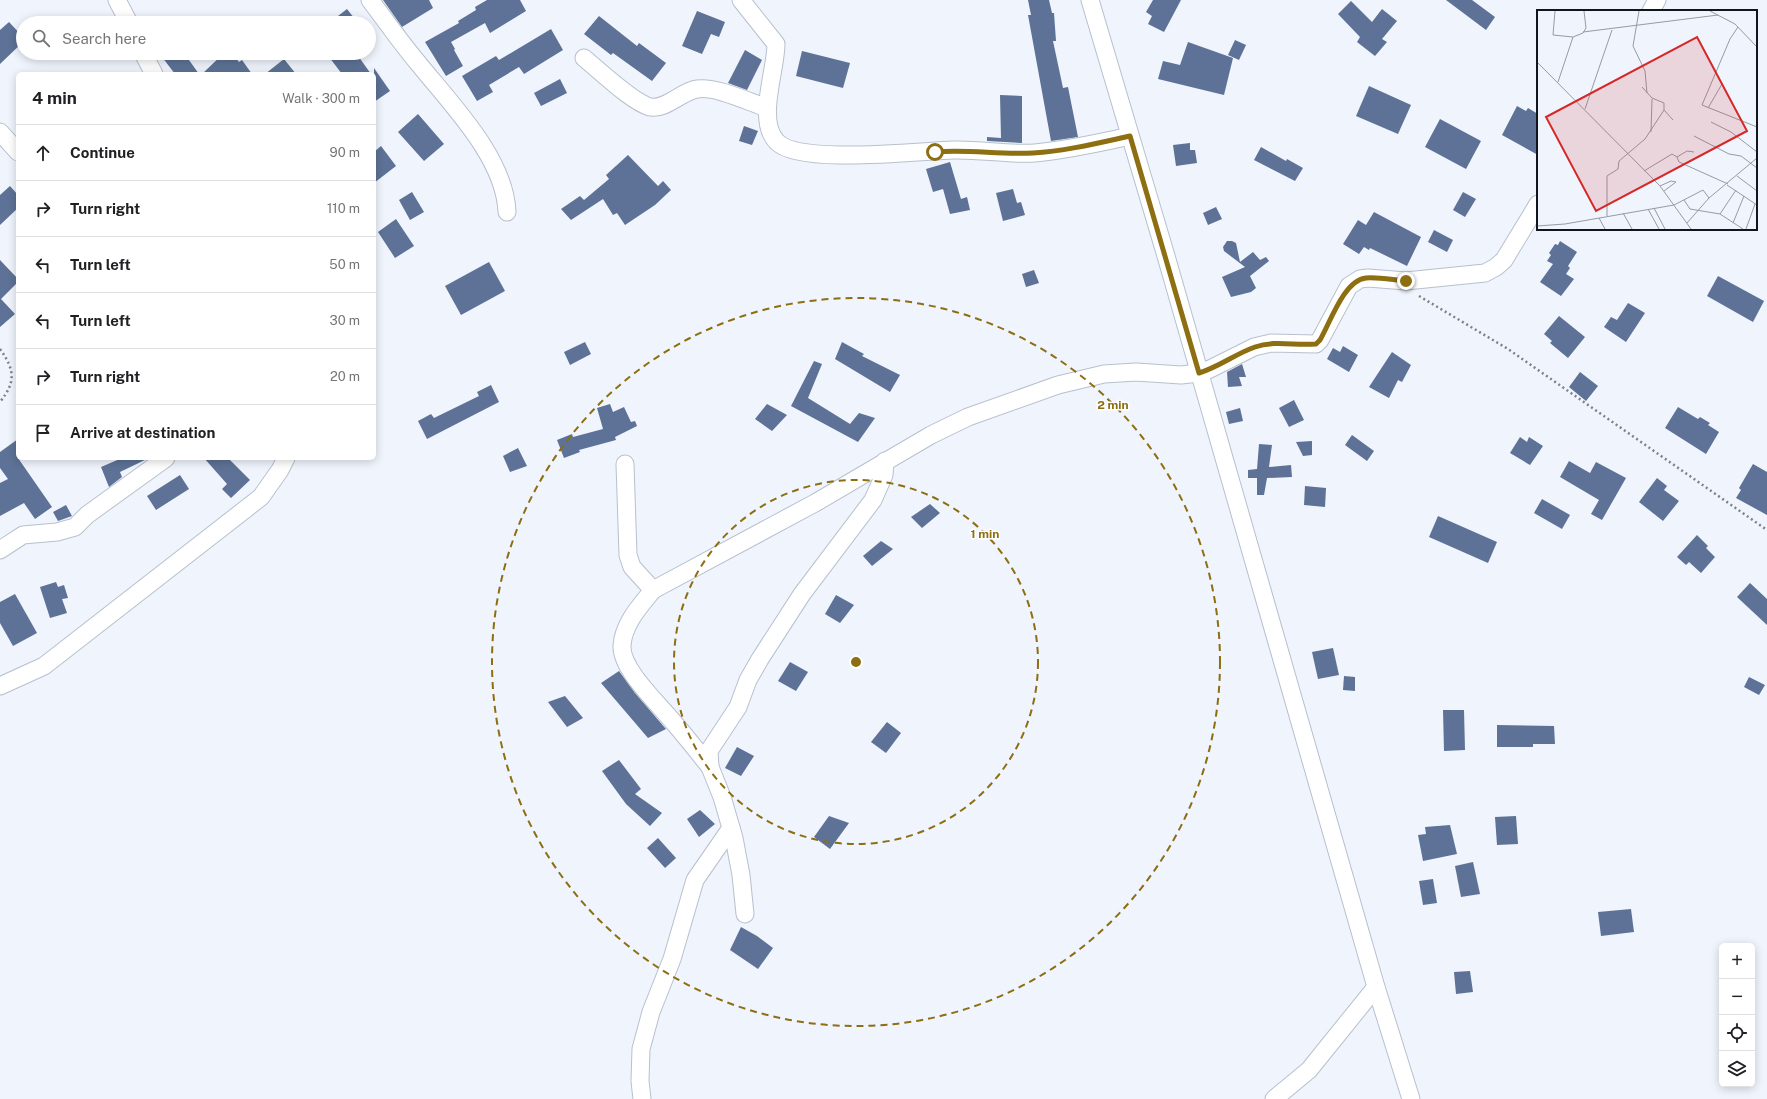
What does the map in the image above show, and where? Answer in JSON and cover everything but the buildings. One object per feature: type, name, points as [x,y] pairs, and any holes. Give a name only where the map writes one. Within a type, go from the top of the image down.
[{"type":"street","points":[[117,0],[125,16]]},
{"type":"street","points":[[370,0],[414,58],[482,142],[506,199],[507,212]]},
{"type":"street","points":[[741,0],[776,44],[767,108],[770,130],[777,142],[790,149],[825,154],[902,154],[954,150],[1033,153],[1080,147],[1130,136]]},
{"type":"street","points":[[1090,0],[1376,987],[1412,1099]]},
{"type":"street","points":[[1652,10],[1657,0]]},
{"type":"street","points":[[584,58],[639,103],[651,107],[661,106],[688,91],[699,88],[712,89],[767,108]]},
{"type":"street","points":[[147,60],[153,72]]},
{"type":"street","points":[[0,132],[16,150]]},
{"type":"street","points":[[710,767],[642,684],[624,657],[622,646],[625,631],[635,612],[654,590],[815,503],[885,461],[968,417],[1058,385],[1104,374],[1136,372],[1181,375],[1199,373],[1254,347],[1271,343],[1316,344],[1320,340],[1344,294],[1355,282],[1368,278],[1406,281],[1485,273],[1496,268],[1504,260],[1537,206]]},
{"type":"street","points":[[0,550],[23,535],[57,532],[75,527],[87,515],[163,460]]},
{"type":"street","points":[[0,686],[44,666],[261,497],[280,470],[285,460]]},
{"type":"street","points":[[745,914],[741,875],[731,828],[708,757],[712,744],[730,720],[760,659],[802,594],[873,500],[884,475],[885,461]]},
{"type":"street","points":[[625,464],[628,555],[632,567],[654,590]]},
{"type":"street","points":[[642,1099],[640,1081],[641,1049],[651,1012],[672,959],[695,880],[731,828]]},
{"type":"street","points":[[1274,1099],[1309,1070],[1376,987]]},
{"type":"path","points":[[1391,280],[1508,349],[1767,530]]},
{"type":"path","points":[[0,349],[9,362],[12,379],[8,392],[0,402]]},
{"type":"route","points":[[935,152],[954,150],[1008,154],[1033,153],[1080,147],[1130,136],[1199,373],[1254,347],[1271,343],[1316,344],[1320,340],[1349,286],[1360,279],[1368,278],[1406,281]]}]
